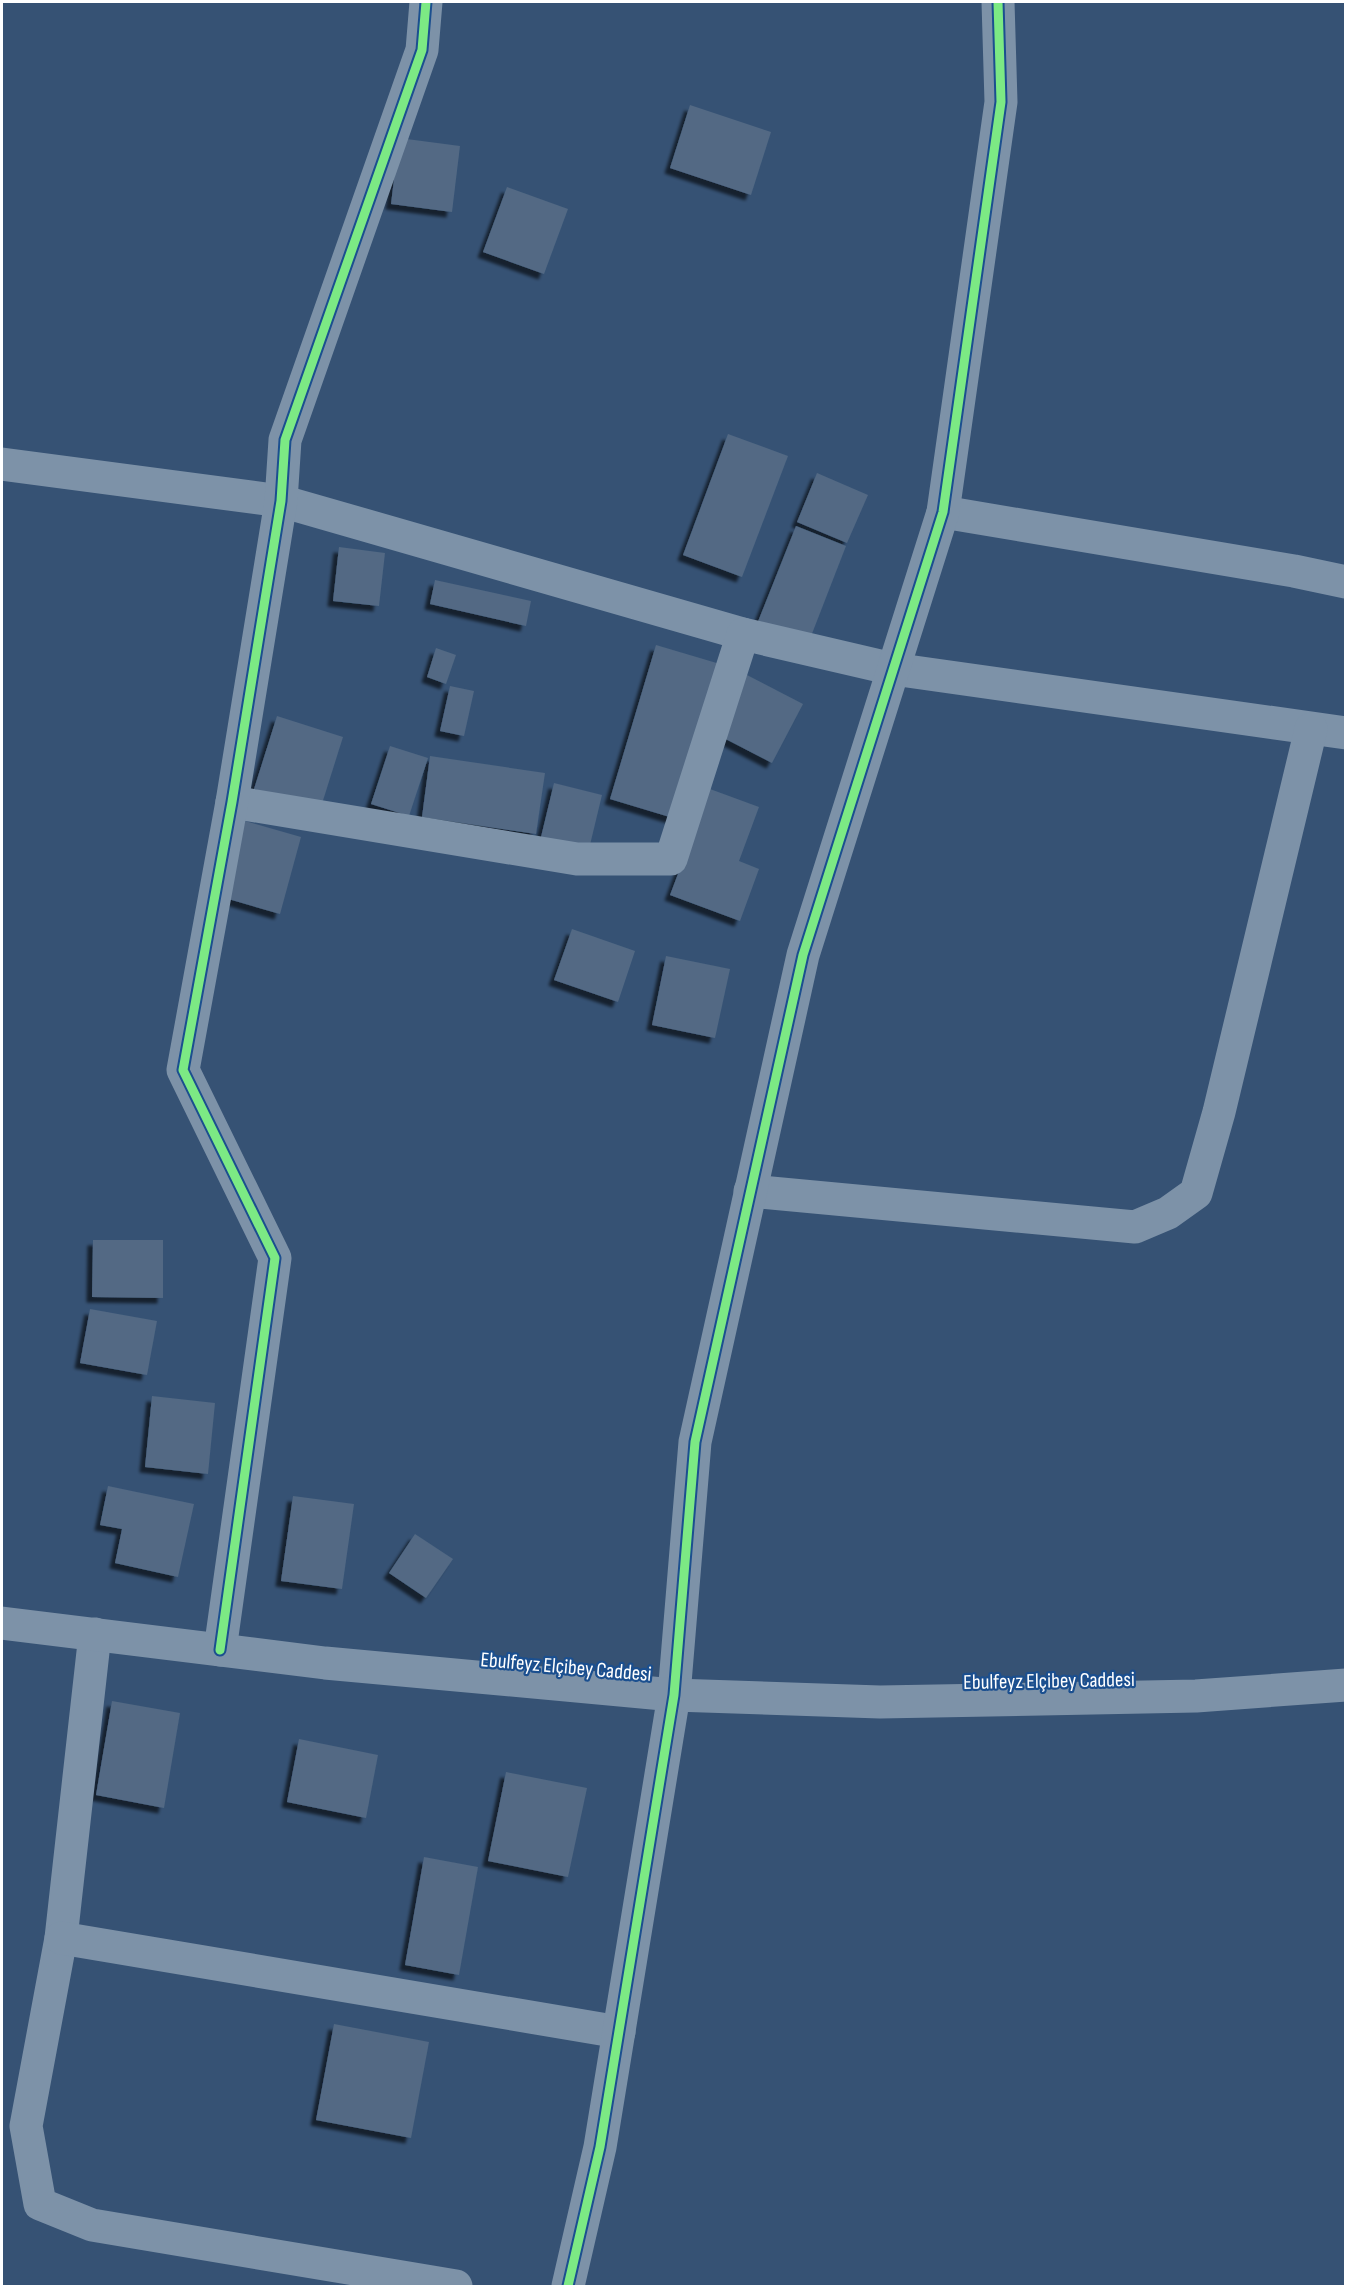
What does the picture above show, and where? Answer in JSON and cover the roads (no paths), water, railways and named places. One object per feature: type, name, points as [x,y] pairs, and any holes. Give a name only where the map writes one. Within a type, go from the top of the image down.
[{"type":"street","points":[[220,1650],[275,1258],[183,1070],[232,802],[281,501],[285,440],[422,50],[426,2]]},
{"type":"street","points":[[568,2286],[600,2147],[674,1695],[695,1442],[803,955],[943,512],[1001,102],[998,2]]},
{"type":"street","points":[[2,464],[281,501],[743,634],[893,669],[1346,733]]},
{"type":"street","points":[[943,512],[1294,571],[1346,582]]},
{"type":"street","points":[[232,802],[577,859],[671,859],[743,634]]},
{"type":"street","points":[[750,1191],[1135,1227],[1168,1214],[1196,1193],[1219,1112],[1311,729]]},
{"type":"street","name":"Ebulfeyz Elçibey Caddesi","points":[[2,1623],[325,1663],[674,1695],[880,1702],[1196,1696],[1346,1685]]},
{"type":"street","points":[[95,1634],[61,1938],[26,2126],[40,2204],[92,2225],[456,2286]]},
{"type":"street","points":[[61,1938],[619,2032]]}]
